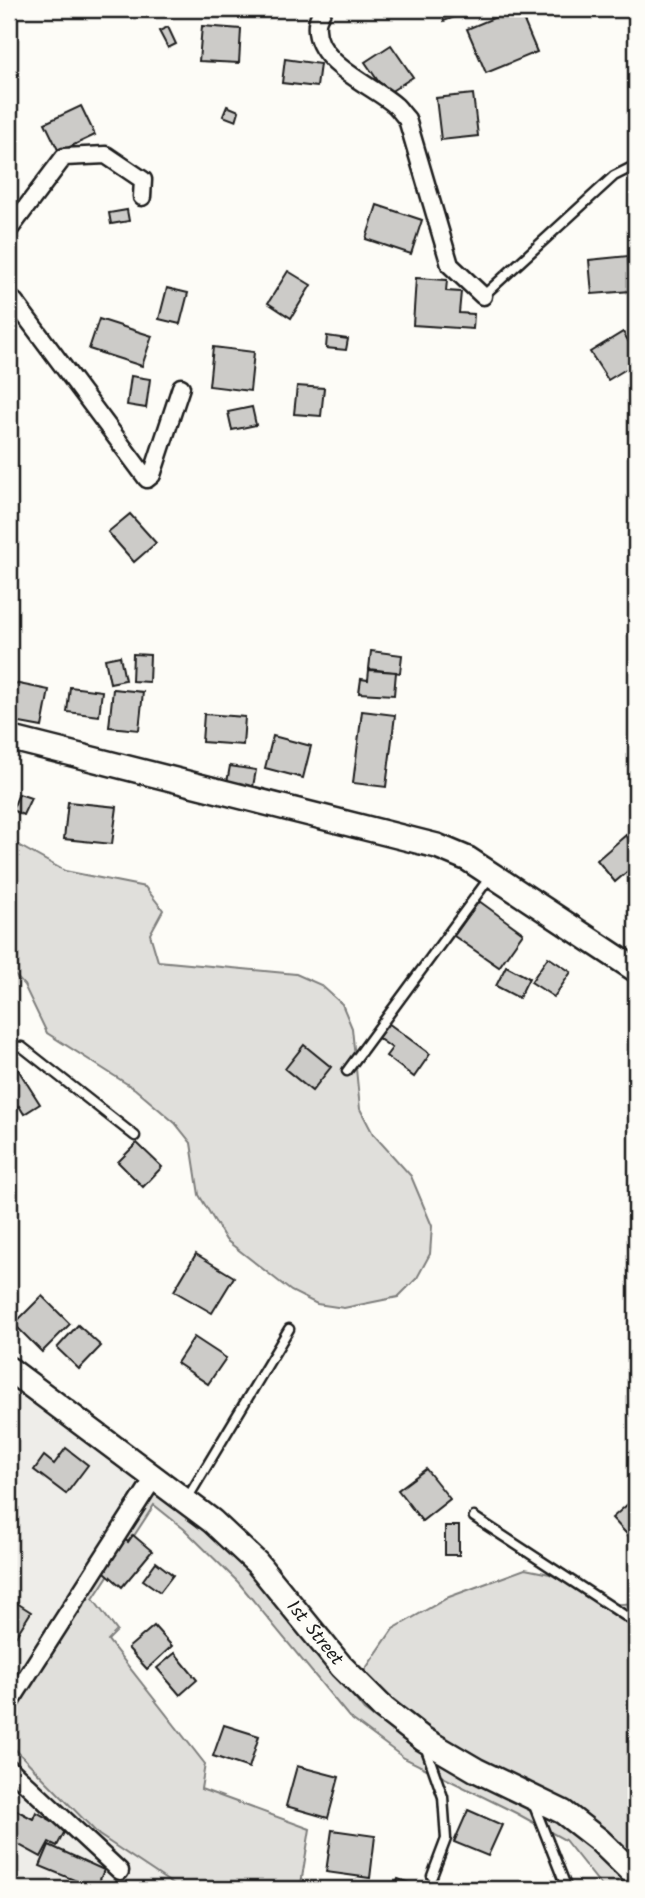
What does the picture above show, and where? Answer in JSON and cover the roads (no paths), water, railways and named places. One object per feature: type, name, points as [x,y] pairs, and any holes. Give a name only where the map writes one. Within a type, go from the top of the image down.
[{"type":"street","points":[[323,9],[317,23],[319,43],[336,62],[396,106],[407,119],[450,265],[483,296]]},
{"type":"street","points":[[9,230],[64,157],[106,155],[143,180],[142,197]]},
{"type":"street","points":[[9,297],[147,479],[152,475],[181,387]]},
{"type":"street","points":[[9,738],[437,846],[468,859],[636,970]]},
{"type":"street","name":"1st Street","points":[[9,1369],[212,1521],[257,1563],[341,1666],[383,1709],[423,1739],[476,1770],[563,1812],[599,1840],[636,1876]]},
{"type":"street","points":[[9,1704],[154,1478]]},
{"type":"street","points":[[9,1768],[120,1871]]},
{"type":"lane","points":[[483,296],[614,176],[636,164]]},
{"type":"lane","points":[[347,1071],[492,875]]},
{"type":"lane","points":[[9,1046],[22,1047],[135,1136]]},
{"type":"lane","points":[[185,1502],[289,1329]]},
{"type":"lane","points":[[474,1517],[636,1623]]},
{"type":"lane","points":[[423,1739],[443,1797],[446,1839],[432,1876]]},
{"type":"lane","points":[[530,1794],[568,1889]]}]
